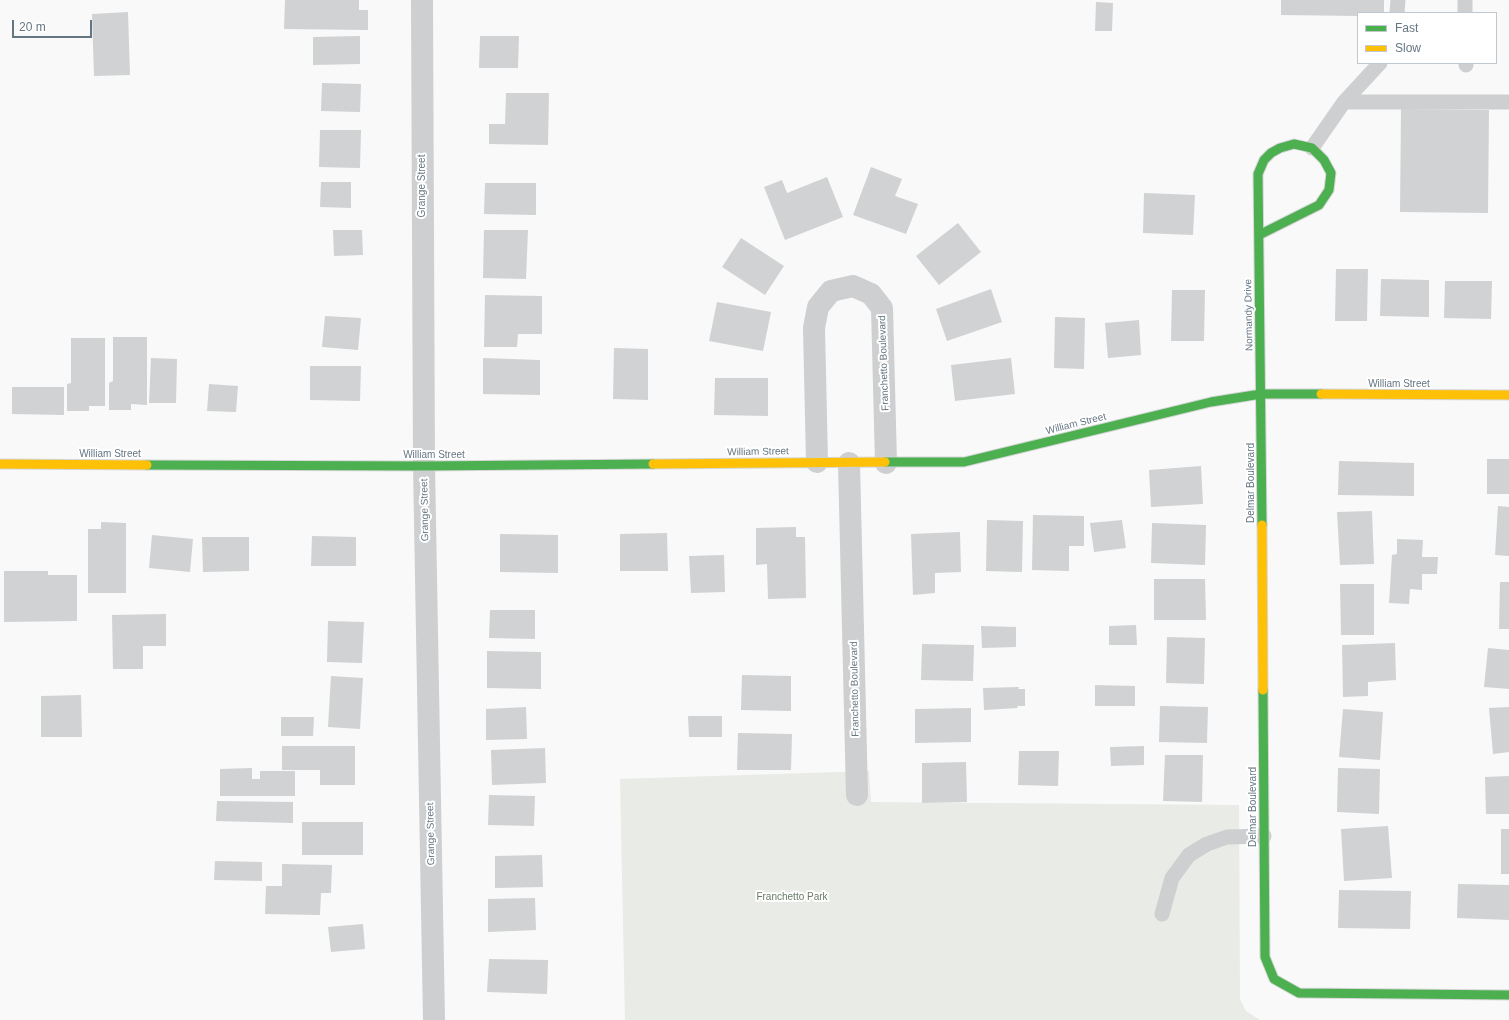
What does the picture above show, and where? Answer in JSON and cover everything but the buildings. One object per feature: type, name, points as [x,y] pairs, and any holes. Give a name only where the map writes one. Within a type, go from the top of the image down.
[{"type":"street","name":"Grange Street","points":[[422,0],[424,466],[434,1020]]},
{"type":"street","name":"Normandy Drive","points":[[1261,394],[1258,174],[1264,160],[1271,153],[1280,148],[1294,144],[1312,148]]},
{"type":"street","points":[[1259,235],[1319,205],[1329,190],[1331,173],[1324,160],[1312,148]]},
{"type":"street","name":"Franchetto Boulevard","points":[[817,462],[814,328],[818,307],[831,291],[853,286],[870,294],[882,308],[886,463]]},
{"type":"street","name":"William Street","points":[[0,464],[424,466],[964,462],[1211,402],[1261,394],[1509,395]]},
{"type":"street","name":"Delmar Boulevard","points":[[1261,394],[1265,957],[1274,978],[1299,993],[1509,995]]},
{"type":"street","name":"Franchetto Boulevard","points":[[849,463],[857,795]]},
{"type":"lane","points":[[1398,0],[1398,12]]},
{"type":"lane","points":[[1465,0],[1465,12]]},
{"type":"lane","points":[[1312,148],[1344,102],[1379,64]]},
{"type":"lane","points":[[1344,102],[1509,102]]},
{"type":"lane","points":[[1162,914],[1172,878],[1189,855],[1207,844],[1227,837],[1264,836]]},
{"type":"green space","name":"Franchetto Park","points":[[869,771],[871,802],[1239,805],[1240,999],[1246,1011],[1260,1020],[625,1020],[620,779]]},
{"type":"traffic: fast","points":[[1259,235],[1319,205],[1329,190],[1331,173],[1324,160],[1312,148],[1294,144],[1280,148],[1271,153],[1264,160],[1258,174],[1262,525]]},
{"type":"traffic: fast","points":[[885,462],[964,462],[1211,402],[1261,394],[1321,394]]},
{"type":"traffic: fast","points":[[147,465],[424,466],[653,464]]},
{"type":"traffic: fast","points":[[1263,690],[1265,957],[1274,979],[1299,993],[1509,995]]},
{"type":"traffic: slow","points":[[1321,394],[1509,395]]},
{"type":"traffic: slow","points":[[653,464],[885,462]]},
{"type":"traffic: slow","points":[[0,464],[147,465]]},
{"type":"traffic: slow","points":[[1262,525],[1263,690]]}]
